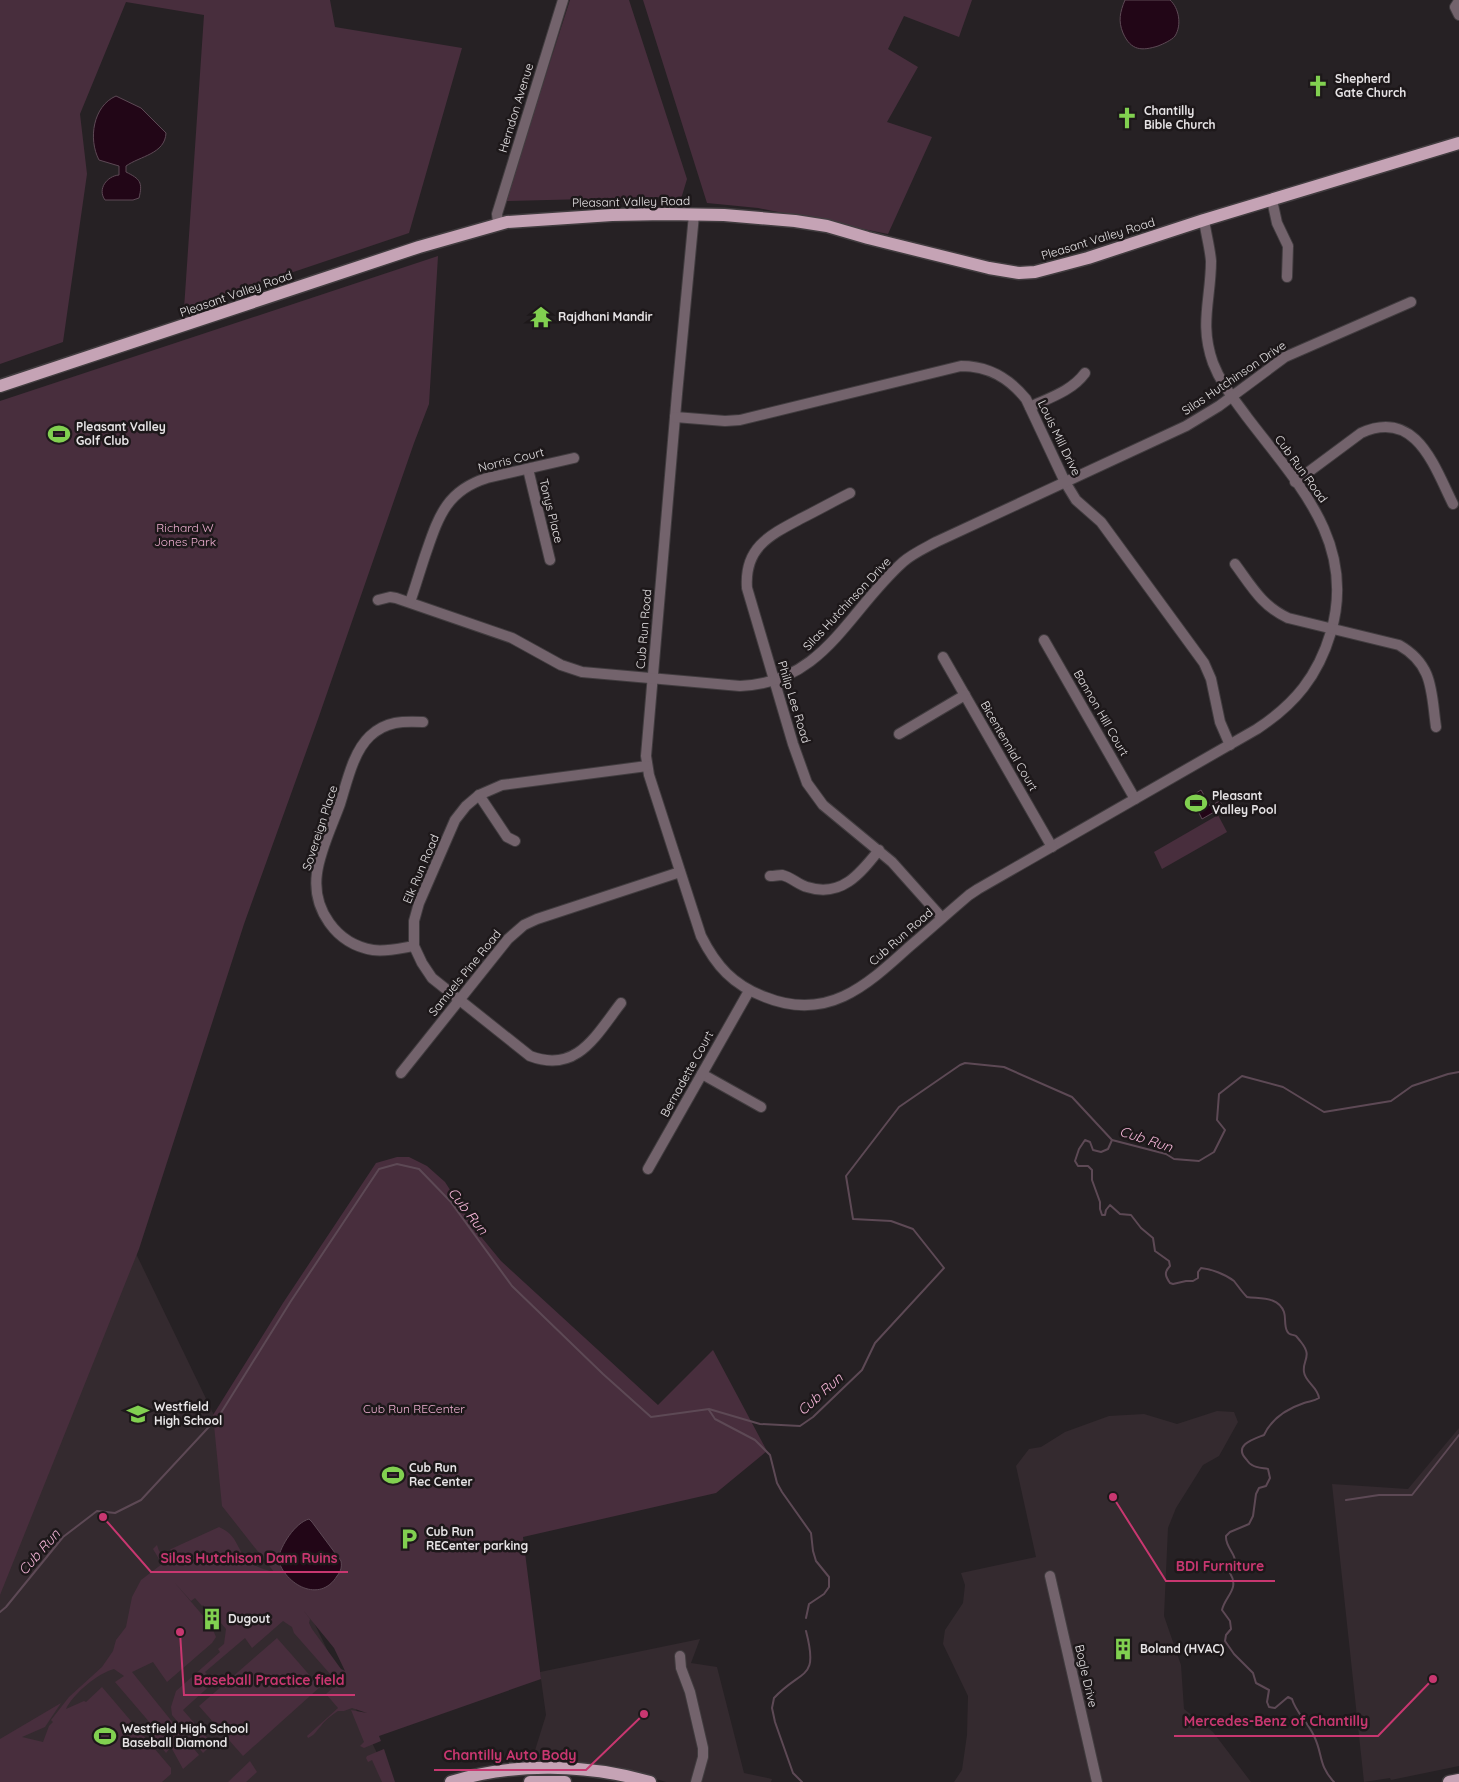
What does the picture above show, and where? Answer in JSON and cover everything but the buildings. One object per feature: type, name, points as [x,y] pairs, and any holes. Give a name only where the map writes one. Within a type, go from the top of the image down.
[{"type":"main road","name":"Pleasant Valley Road","points":[[0,386],[401,253],[498,223],[612,215],[694,214],[750,217],[815,224],[989,268],[1019,273],[1034,272],[1071,263],[1204,220],[1459,143]]},
{"type":"main road","points":[[451,1782],[489,1773],[539,1768],[597,1772],[650,1782]]},
{"type":"main road","points":[[1449,1782],[1459,1780]]},
{"type":"main road","points":[[530,1782],[565,1782]]},
{"type":"street","name":"Herndon Avenue","points":[[498,223],[497,214],[564,0]]},
{"type":"street","points":[[1459,1],[1455,6],[1459,15]]},
{"type":"street","points":[[1272,200],[1277,223],[1288,246],[1287,277]]},
{"type":"street","name":"Cub Run Road","points":[[694,214],[675,417],[647,766],[701,936],[708,950],[728,974],[748,991],[770,1000],[799,1004],[824,1002],[845,996],[864,986],[978,889],[1257,729],[1288,706],[1314,673],[1326,650],[1337,608],[1337,584],[1330,540],[1316,510],[1231,397],[1213,362],[1206,331],[1205,315],[1210,262],[1204,220]]},
{"type":"street","name":"Silas Hutchinson Drive","points":[[378,600],[390,597],[410,602],[512,638],[561,665],[582,672],[740,686],[751,686],[774,681],[800,670],[819,655],[890,574],[907,559],[936,542],[1201,418],[1285,357],[1412,302]]},
{"type":"street","name":"Louis Mill Drive","points":[[675,417],[725,421],[740,420],[961,366],[974,367],[1001,376],[1018,390],[1030,407],[1065,482],[1076,500],[1101,522],[1204,663],[1211,679],[1220,722],[1230,744]]},
{"type":"street","points":[[1030,407],[1074,385],[1085,372]]},
{"type":"street","points":[[1295,482],[1361,433],[1371,429],[1390,427],[1406,432],[1422,444],[1453,504]]},
{"type":"street","name":"Norris Court","points":[[410,602],[437,522],[446,506],[464,488],[474,483],[574,458]]},
{"type":"street","name":"Tonys Place","points":[[528,469],[550,560]]},
{"type":"street","name":"Philip Lee Road","points":[[850,493],[768,537],[756,549],[749,564],[747,588],[793,744],[807,783],[823,805],[892,862],[942,918]]},
{"type":"street","points":[[1235,564],[1266,605],[1276,612],[1288,618],[1399,645],[1414,655],[1429,678],[1436,727]]},
{"type":"street","name":"Bannon Hill Court","points":[[1044,640],[1135,799]]},
{"type":"street","name":"Bicentennial Court","points":[[943,657],[1052,847]]},
{"type":"street","points":[[899,734],[965,695]]},
{"type":"street","name":"Sovereign Place","points":[[414,946],[395,950],[375,950],[350,942],[340,935],[327,921],[319,904],[316,883],[320,861],[355,761],[363,744],[370,736],[384,726],[404,721],[423,722]]},
{"type":"street","name":"Elk Run Road","points":[[621,1003],[584,1049],[570,1058],[554,1061],[540,1060],[526,1054],[428,973],[414,946],[414,921],[419,903],[455,820],[466,806],[479,795],[502,785],[647,766]]},
{"type":"street","points":[[479,795],[507,837],[515,841]]},
{"type":"street","points":[[770,876],[783,875],[808,888],[819,890],[837,888],[853,880],[879,850]]},
{"type":"street","name":"Samuels Pine Road","points":[[400,1073],[508,938],[524,925],[680,872]]},
{"type":"street","name":"Bernadette Court","points":[[648,1170],[748,991]]},
{"type":"street","points":[[702,1074],[761,1107]]},
{"type":"street","name":"Bogle Drive","points":[[1050,1576],[1097,1782]]},
{"type":"street","points":[[680,1656],[681,1668],[690,1692],[703,1748],[703,1757],[696,1782]]},
{"type":"shaded area","points":[[1125,0],[1170,0],[1176,7],[1179,22],[1175,36],[1165,43],[1152,48],[1142,49],[1133,46],[1126,39],[1120,24]]},
{"type":"shaded area","points":[[116,96],[141,108],[166,133],[165,140],[157,150],[126,166],[126,172],[137,179],[141,188],[139,198],[133,200],[105,200],[102,192],[107,180],[119,175],[119,166],[99,160],[93,133],[102,107]]},
{"type":"shaded area","name":"Pleasant Valley Pool","points":[[1201,790],[1210,806],[1220,801],[1223,807],[1202,819],[1195,805],[1187,808],[1183,801]]},
{"type":"shaded area","name":"Westfield High School","points":[[128,1237],[391,1782],[0,1782],[0,1591]]},
{"type":"shaded area","points":[[1217,1411],[1234,1412],[1238,1422],[1219,1456],[1203,1465],[1176,1508],[1168,1528],[1164,1616],[1181,1665],[1184,1709],[1213,1732],[1251,1782],[954,1782],[962,1770],[967,1735],[968,1696],[943,1644],[945,1630],[963,1603],[965,1585],[961,1573],[1036,1557],[1016,1466],[1029,1449],[1041,1447],[1065,1432],[1109,1416],[1144,1414],[1177,1424]]},
{"type":"shaded area","points":[[1459,1428],[1459,1766],[1391,1780],[1390,1778],[1364,1782],[1332,1484],[1408,1489]]},
{"type":"shaded area","points":[[309,1519],[341,1561],[341,1569],[338,1574],[330,1584],[322,1589],[304,1588],[295,1583],[288,1577],[278,1559],[289,1535],[304,1521]]},
{"type":"shaded area","points":[[700,1639],[691,1663],[717,1667],[744,1773],[772,1779],[771,1782],[666,1782],[626,1770],[532,1760],[546,1715],[540,1672]]},
{"type":"green space","points":[[0,0],[330,0],[335,27],[462,48],[409,233],[184,309],[204,15],[126,2],[80,114],[87,174],[63,342],[0,364]]},
{"type":"green space","points":[[570,0],[629,0],[687,179],[681,199],[668,197],[505,201]]},
{"type":"green space","points":[[643,0],[972,0],[959,37],[904,16],[888,49],[918,67],[887,122],[932,137],[888,234],[758,208],[707,203]]},
{"type":"green space","name":"Richard W Jones Park","points":[[438,256],[429,404],[244,924],[139,1249],[0,1595],[0,401]]},
{"type":"green space","points":[[1218,815],[1227,832],[1162,869],[1154,852]]},
{"type":"green space","name":"Cub Run RECenter","points":[[397,1157],[409,1157],[427,1166],[445,1182],[478,1233],[501,1261],[658,1405],[713,1350],[767,1451],[716,1493],[523,1537],[541,1679],[379,1736],[381,1741],[364,1748],[360,1746],[364,1742],[351,1710],[367,1713],[352,1708],[338,1711],[308,1738],[307,1736],[338,1708],[326,1694],[338,1683],[294,1633],[292,1627],[283,1621],[252,1648],[245,1638],[205,1672],[214,1682],[183,1710],[209,1740],[208,1748],[203,1753],[172,1715],[171,1707],[176,1691],[220,1652],[218,1649],[224,1644],[226,1629],[195,1598],[191,1601],[174,1582],[211,1625],[216,1637],[212,1643],[167,1682],[153,1662],[132,1672],[199,1755],[183,1769],[171,1747],[166,1753],[153,1737],[157,1731],[115,1682],[124,1676],[114,1669],[87,1685],[74,1697],[66,1709],[84,1701],[86,1702],[102,1687],[171,1768],[171,1774],[162,1782],[0,1782],[0,1739],[61,1703],[45,1727],[22,1737],[43,1742],[49,1726],[53,1722],[51,1720],[69,1697],[102,1667],[113,1651],[116,1640],[126,1627],[132,1597],[141,1580],[162,1564],[153,1549],[157,1545],[159,1551],[167,1558],[166,1554],[171,1549],[219,1527],[234,1538],[244,1556],[251,1562],[260,1568],[274,1572],[222,1506],[213,1415],[283,1303],[376,1163]],"holes":[[[303,1610],[334,1648],[345,1671],[341,1669],[312,1629],[309,1623],[310,1619]]]},
{"type":"green space","points":[[277,1638],[320,1687],[243,1756],[199,1706]]},
{"type":"green space","points":[[384,1749],[395,1782],[382,1782],[372,1760],[368,1762],[366,1758]]},
{"type":"green space","points":[[250,1761],[257,1772],[246,1782],[228,1782]]},
{"type":"waterway","name":"Cub Run","points":[[0,1612],[63,1537],[97,1511],[115,1513],[141,1500],[219,1416],[291,1301],[379,1169],[397,1164],[419,1169],[450,1201],[512,1286],[603,1374],[651,1417],[709,1409],[760,1424],[800,1426],[813,1417],[862,1370],[875,1343],[944,1268],[913,1229],[891,1221],[853,1219],[846,1176],[899,1107],[960,1065],[965,1063],[1004,1067],[1072,1097],[1112,1140],[1166,1154],[1174,1159],[1199,1161],[1214,1152],[1225,1130],[1217,1120],[1219,1094],[1242,1076],[1283,1087],[1324,1112],[1391,1101],[1412,1086],[1459,1072]]},
{"type":"waterway","points":[[1112,1140],[1108,1149],[1101,1152],[1093,1150],[1090,1142],[1085,1140],[1079,1149],[1075,1161],[1078,1166],[1088,1166],[1092,1170],[1092,1180],[1100,1202],[1102,1215],[1105,1215],[1110,1205],[1120,1214],[1131,1215],[1141,1228],[1153,1238],[1155,1251],[1169,1261],[1170,1266],[1166,1274],[1170,1283],[1193,1281],[1198,1278],[1198,1272],[1201,1268],[1218,1272],[1230,1278],[1247,1297],[1268,1299],[1278,1303],[1284,1312],[1288,1333],[1296,1336],[1306,1351],[1305,1376],[1319,1398],[1297,1405],[1286,1411],[1275,1419],[1264,1435],[1255,1438],[1243,1446],[1243,1454],[1250,1464],[1255,1467],[1268,1469],[1270,1478],[1266,1486],[1259,1488],[1256,1494],[1253,1516],[1249,1524],[1230,1532],[1226,1536],[1227,1544],[1235,1563],[1230,1573],[1233,1579],[1233,1588],[1222,1610],[1230,1621],[1231,1629],[1226,1635],[1225,1641],[1234,1654],[1253,1673],[1256,1683],[1269,1690],[1267,1702],[1269,1707],[1275,1708],[1288,1697],[1292,1699],[1296,1709],[1317,1742],[1325,1770],[1334,1782]]},
{"type":"waterway","points":[[709,1410],[715,1419],[755,1440],[770,1455],[777,1483],[811,1533],[816,1561],[829,1577],[829,1587],[824,1594],[809,1604],[806,1618]]},
{"type":"waterway","points":[[1346,1500],[1379,1495],[1412,1495],[1459,1435]]},
{"type":"waterway","points":[[802,1782],[793,1773],[772,1708],[774,1698],[800,1677],[809,1666],[810,1647],[806,1631]]},
{"type":"place","name":"Shepherd Gate Church","points":[[1318,86]]},
{"type":"place","name":"Chantilly Bible Church","points":[[1127,118]]},
{"type":"place","name":"Rajdhani Mandir","points":[[541,317]]},
{"type":"place","name":"Pleasant Valley Golf Club","points":[[59,434]]},
{"type":"place","name":"Pleasant Valley Pool","points":[[1196,803]]},
{"type":"place","name":"Westfield High School","points":[[138,1414]]},
{"type":"place","name":"Cub Run Rec Center","points":[[393,1475]]},
{"type":"place","name":"BDI Furniture","points":[[1113,1497]]},
{"type":"place","name":"Silas Hutchison Dam Ruins","points":[[103,1517]]},
{"type":"place","name":"Cub Run RECenter parking","points":[[409,1539]]},
{"type":"place","name":"Dugout","points":[[212,1619]]},
{"type":"place","name":"Baseball Practice field","points":[[180,1632]]},
{"type":"place","name":"Boland (HVAC)","points":[[1123,1649]]},
{"type":"place","name":"Mercedes-Benz of Chantilly","points":[[1433,1679]]},
{"type":"place","name":"Chantilly Auto Body","points":[[644,1714]]},
{"type":"place","name":"Westfield High School Baseball Diamond","points":[[105,1736]]}]
